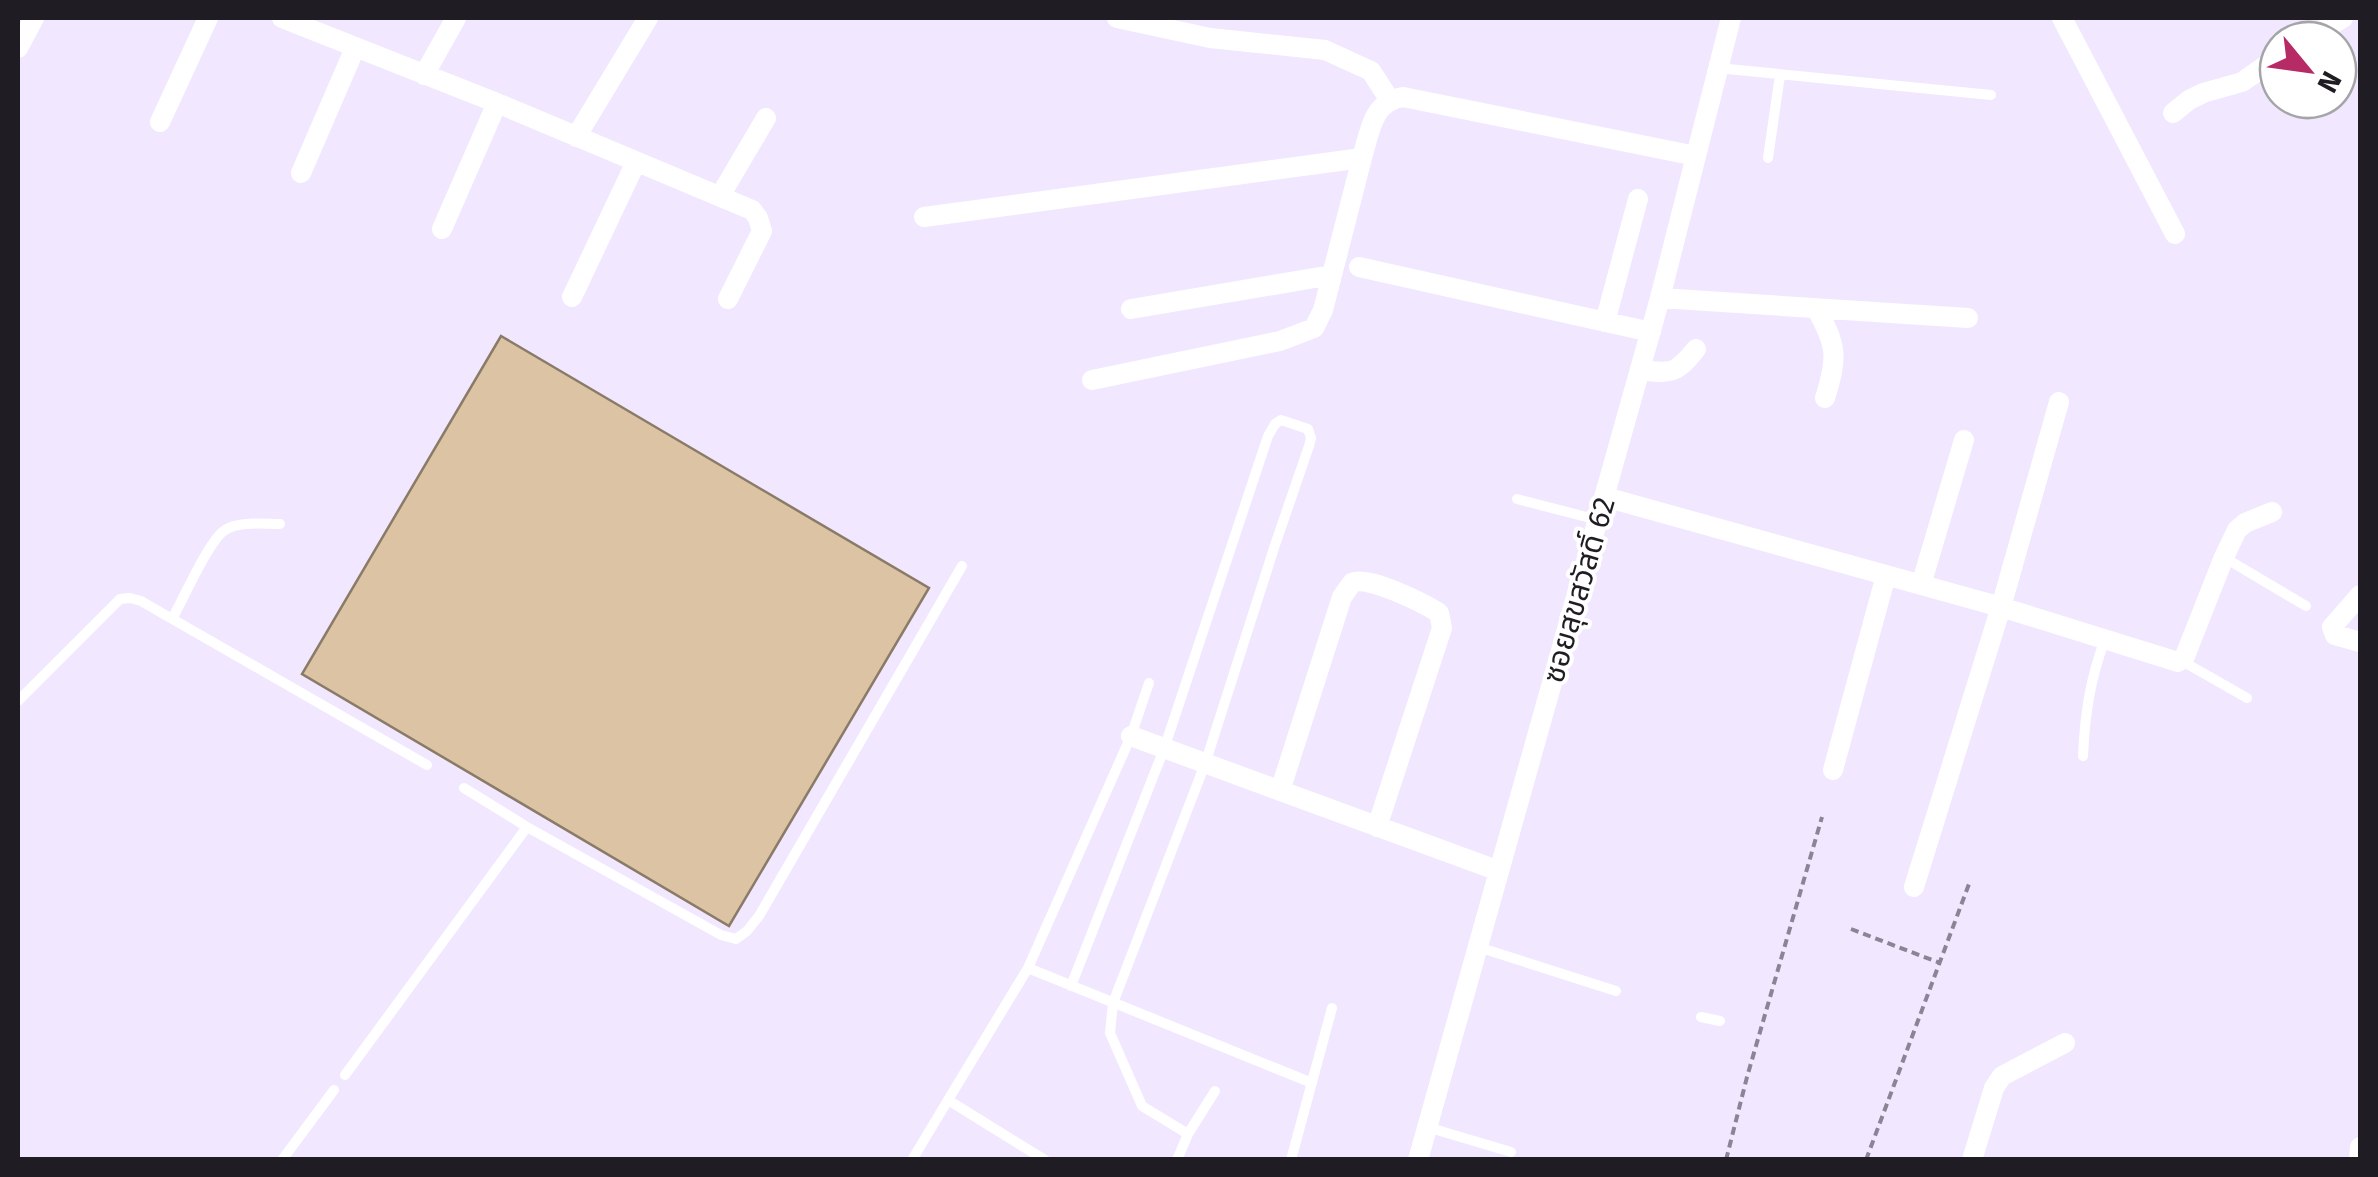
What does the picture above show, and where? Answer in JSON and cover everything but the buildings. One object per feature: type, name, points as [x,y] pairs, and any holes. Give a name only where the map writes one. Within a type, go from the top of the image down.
[{"type":"street","points":[[18,48],[34,18]]},
{"type":"street","points":[[160,122],[208,18]]},
{"type":"street","points":[[282,18],[752,210],[762,230],[728,299]]},
{"type":"street","points":[[424,76],[456,18]]},
{"type":"street","points":[[576,138],[648,18]]},
{"type":"street","points":[[1118,18],[1210,38],[1325,50],[1371,72],[1389,99]]},
{"type":"street","name":"ซอยสุขสวัสดิ์ 62","points":[[1418,1160],[1651,332],[1731,18]]},
{"type":"street","points":[[2062,18],[2174,234]]},
{"type":"street","points":[[302,173],[355,48]]},
{"type":"street","points":[[2173,113],[2188,100],[2242,82],[2258,71]]},
{"type":"street","points":[[1092,380],[1280,341],[1314,328],[1332,276],[1362,158],[1380,107],[1389,99],[1403,97],[1696,156]]},
{"type":"street","points":[[442,229],[497,104]]},
{"type":"street","points":[[720,196],[766,118]]},
{"type":"street","points":[[924,217],[1362,158]]},
{"type":"street","points":[[572,296],[636,162]]},
{"type":"street","points":[[1605,322],[1638,199]]},
{"type":"street","points":[[1359,267],[1651,332]]},
{"type":"street","points":[[1131,309],[1332,276]]},
{"type":"street","points":[[1660,298],[1968,318]]},
{"type":"street","points":[[1816,308],[1830,333],[1834,350],[1833,372],[1825,398]]},
{"type":"street","points":[[1640,370],[1667,373],[1684,363],[1696,349]]},
{"type":"street","points":[[1914,887],[2001,607],[2058,402]]},
{"type":"street","points":[[1921,585],[1964,440]]},
{"type":"street","points":[[1605,497],[2001,607],[2174,662],[2182,661],[2237,530],[2272,512]]},
{"type":"street","points":[[1833,770],[1886,576]]},
{"type":"street","points":[[1280,791],[1342,597],[1352,584],[1364,580],[1439,613],[1442,628],[1378,827]]},
{"type":"street","points":[[2360,595],[2332,627],[2336,634],[2360,642]]},
{"type":"street","points":[[1131,736],[1500,871]]},
{"type":"street","points":[[1972,1160],[1994,1088],[2002,1076],[2065,1042]]},
{"type":"street","points":[[2358,1160],[2360,1147]]},
{"type":"lane","points":[[1718,68],[1991,95]]},
{"type":"lane","points":[[1768,158],[1780,74]]},
{"type":"lane","points":[[1071,986],[1164,749],[1268,436],[1274,424],[1282,420],[1298,425],[1308,430],[1309,446],[1205,764],[1113,1003],[1110,1033],[1142,1106],[1188,1134]]},
{"type":"lane","points":[[1517,499],[1598,520]]},
{"type":"lane","points":[[172,619],[215,540],[226,529],[280,524]]},
{"type":"lane","points":[[2224,557],[2306,606]]},
{"type":"lane","points":[[464,788],[721,935],[736,939],[759,916],[962,566]]},
{"type":"lane","points":[[18,701],[120,600],[130,598],[141,600],[427,766]]},
{"type":"lane","points":[[2083,756],[2088,692],[2105,638]]},
{"type":"lane","points":[[2182,661],[2247,698]]},
{"type":"lane","points":[[912,1160],[1028,968],[1131,736],[1149,683]]},
{"type":"lane","points":[[344,1074],[527,827]]},
{"type":"lane","points":[[1478,948],[1616,991]]},
{"type":"lane","points":[[1028,968],[1312,1083]]},
{"type":"lane","points":[[1291,1160],[1332,1008]]},
{"type":"lane","points":[[1701,1017],[1720,1022]]},
{"type":"lane","points":[[282,1160],[334,1090]]},
{"type":"lane","points":[[1177,1160],[1188,1134],[1215,1092]]},
{"type":"lane","points":[[948,1100],[1045,1160]]},
{"type":"lane","points":[[1427,1127],[1511,1152]]},
{"type":"path","points":[[1726,1160],[1822,817]]},
{"type":"path","points":[[1866,1160],[1969,884]]},
{"type":"path","points":[[1851,929],[1940,963]]}]
